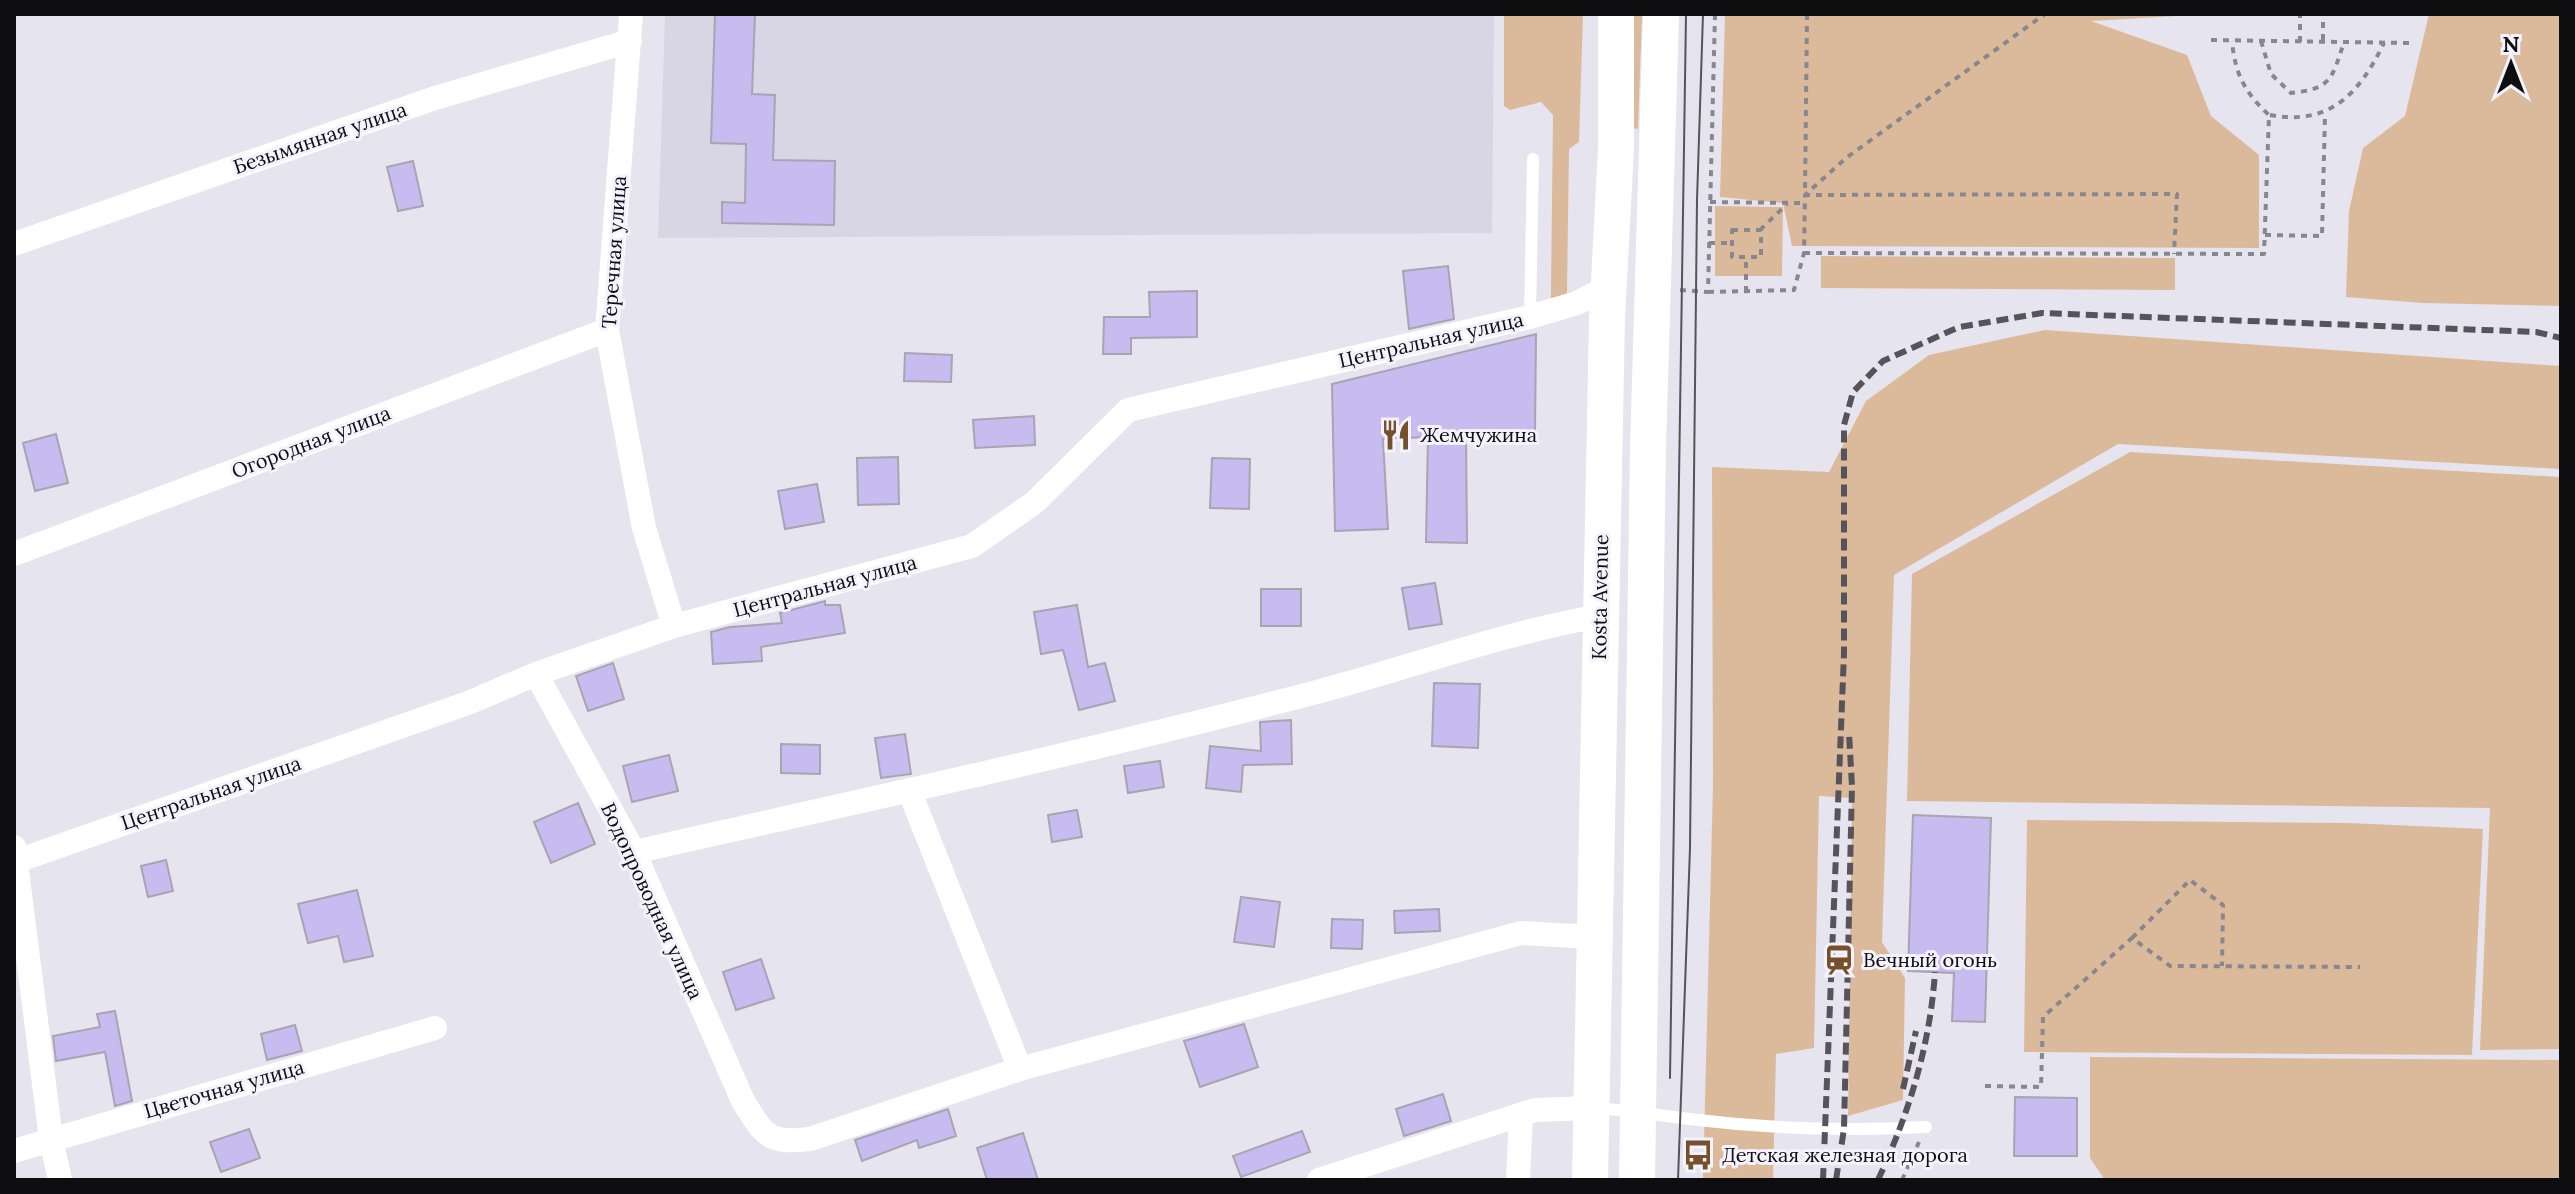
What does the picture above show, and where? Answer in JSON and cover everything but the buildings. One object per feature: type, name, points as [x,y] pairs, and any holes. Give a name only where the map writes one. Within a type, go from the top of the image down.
[{"type":"main road","name":"Kosta Avenue","points":[[1590,1180],[1608,287],[1616,149],[1616,14]]},
{"type":"main road","points":[[1637,1180],[1648,447],[1661,14]]},
{"type":"main road","points":[[1611,233],[1656,234]]},
{"type":"street","name":"Теречная улица","points":[[631,14],[607,330],[644,528],[674,626]]},
{"type":"street","name":"Безымянная улица","points":[[14,244],[435,98],[630,41]]},
{"type":"street","name":"Центральная улица","points":[[15,857],[468,703],[536,674],[674,626],[972,546],[1035,502],[1128,410],[1530,317],[1577,303],[1608,287]]},
{"type":"street","name":"Огородная улица","points":[[14,554],[607,330]]},
{"type":"street","points":[[634,852],[1315,693],[1545,626],[1600,616]]},
{"type":"street","name":"Водопроводная улица","points":[[536,674],[634,852],[743,1101],[762,1132],[782,1142],[810,1139],[1020,1069]]},
{"type":"street","points":[[909,790],[1020,1069],[1521,933],[1595,937]]},
{"type":"street","points":[[15,857],[51,1139],[60,1180]]},
{"type":"street","name":"Цветочная улица","points":[[14,1151],[435,1028]]},
{"type":"street","points":[[1319,1180],[1535,1110],[1591,1108]]},
{"type":"street","points":[[1518,1180],[1521,1115]]},
{"type":"lane","points":[[1530,317],[1533,159]]},
{"type":"lane","points":[[1591,1108],[1827,1129],[1926,1127]]},
{"type":"path","points":[[1708,292],[1715,14]]},
{"type":"path","points":[[1654,289],[1708,292],[1794,290],[1804,253],[1807,14]]},
{"type":"path","points":[[1805,195],[1846,158],[2045,14]]},
{"type":"path","points":[[2300,14],[2300,42]]},
{"type":"path","points":[[2323,14],[2323,41]]},
{"type":"path","points":[[2211,40],[2409,43]]},
{"type":"path","points":[[2232,41],[2234,66],[2247,95],[2269,115],[2294,119],[2325,114],[2369,74],[2384,43]]},
{"type":"path","points":[[2261,41],[2271,74],[2291,93],[2318,90],[2332,77],[2345,41]]},
{"type":"path","points":[[2265,235],[2322,236],[2325,114]]},
{"type":"path","points":[[1804,253],[2264,254],[2269,115]]},
{"type":"path","points":[[1805,195],[2177,194],[2174,254]]},
{"type":"path","points":[[1710,202],[1805,203]]},
{"type":"path","points":[[1760,230],[1761,257],[1732,257],[1732,230],[1760,230],[1787,203]]},
{"type":"path","points":[[1709,243],[1732,243]]},
{"type":"path","points":[[1746,257],[1746,292]]},
{"type":"path","points":[[1985,1086],[2041,1087],[2043,1017],[2132,938],[2190,880],[2223,905],[2222,966]]},
{"type":"path","points":[[2132,938],[2170,966],[2360,967]]},
{"type":"path","points":[[1902,1180],[1926,1127]]},
{"type":"shaded area","points":[[665,14],[1494,14],[1492,233],[658,238]]},
{"type":"shaded area","points":[[1504,14],[1583,14],[1579,142],[1569,149],[1567,293],[1561,300],[1551,298],[1553,115],[1541,102],[1510,110],[1504,106]]},
{"type":"shaded area","points":[[1630,14],[1642,14],[1638,129],[1627,127]]},
{"type":"shaded area","points":[[1725,14],[2211,14],[2091,21],[2187,55],[2211,116],[2259,155],[2259,248],[1792,246],[1783,203],[1720,197]]},
{"type":"shaded area","points":[[2429,14],[2561,14],[2561,306],[2422,303],[2346,297],[2349,211],[2363,148],[2405,116]]},
{"type":"shaded area","points":[[1715,206],[1783,207],[1782,276],[1715,276]]},
{"type":"shaded area","points":[[1821,256],[2175,258],[2175,290],[1821,288]]},
{"type":"shaded area","points":[[2045,330],[2561,366],[2561,469],[2118,444],[1894,575],[1882,942],[1905,978],[1903,1100],[1848,1116],[1852,798],[1819,796],[1814,1048],[1776,1054],[1773,1180],[1703,1180],[1713,785],[1712,467],[1829,472],[1866,401],[1929,355]]},
{"type":"shaded area","points":[[2130,452],[2561,477],[2561,1049],[2480,1050],[2490,808],[1907,801],[1912,574]]},
{"type":"shaded area","points":[[2027,820],[2349,823],[2483,829],[2472,1055],[2024,1052]]},
{"type":"shaded area","points":[[2090,1057],[2561,1060],[2561,1180],[2105,1180],[2090,1158]]},
{"type":"tram line","points":[[1670,1078],[1686,14]]},
{"type":"tram line","points":[[1678,1180],[1690,848],[1697,200],[1703,14]]},
{"type":"railway","points":[[1823,1180],[1844,653],[1844,425],[1853,392],[1883,361],[1959,327],[2042,313],[2536,332],[2561,338]]},
{"type":"railway","points":[[1836,1180],[1844,1129],[1852,786],[1849,733]]},
{"type":"railway","points":[[1878,1180],[1916,1079],[1928,1026],[1935,972]]},
{"type":"railway","points":[[1903,1089],[1916,1031]]},
{"type":"place","name":"Жемчужина","points":[[1396,435]]},
{"type":"place","name":"Вечный огонь","points":[[1839,960]]},
{"type":"place","name":"Детская железная дорога","points":[[1698,1155]]}]
